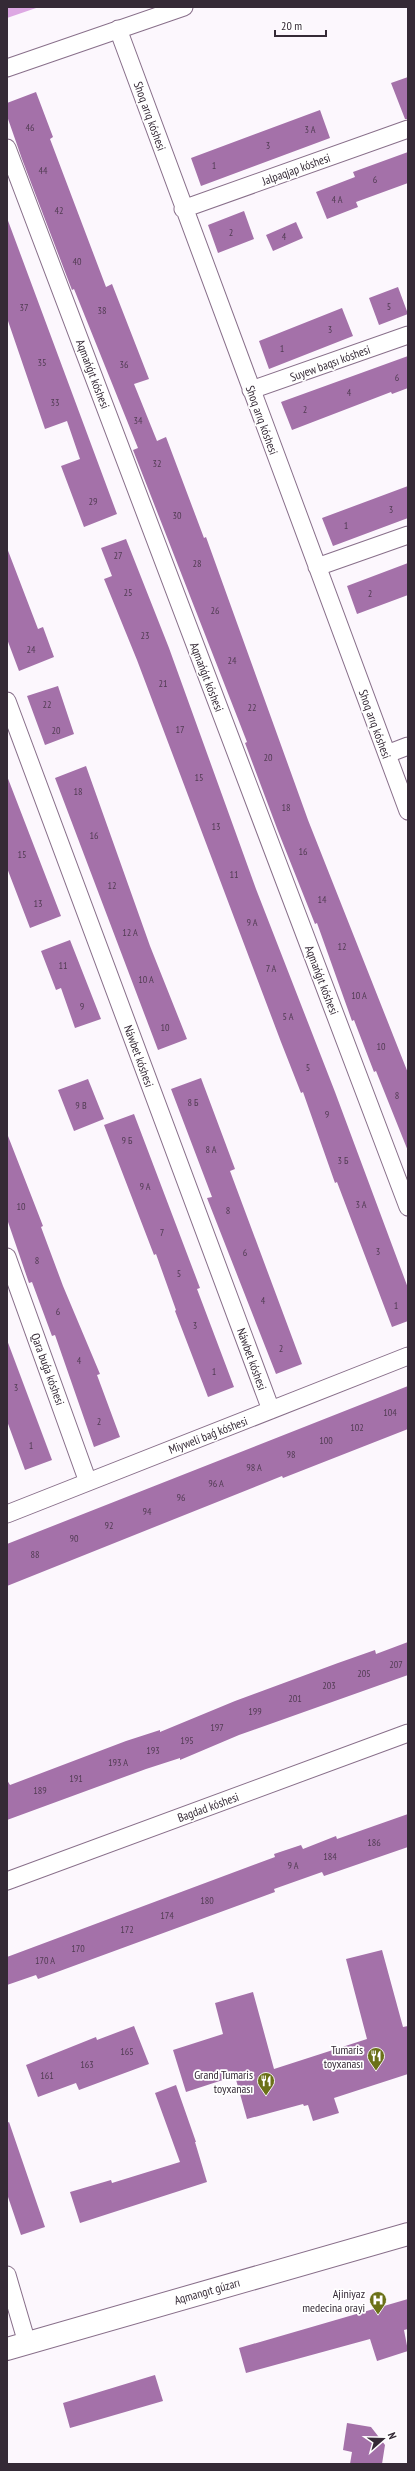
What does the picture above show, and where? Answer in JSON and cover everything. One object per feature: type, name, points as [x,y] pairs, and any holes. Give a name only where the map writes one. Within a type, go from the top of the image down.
[{"type":"street","points":[[7,68],[184,7]]},
{"type":"street","name":"Shoq arıq kóshesi","points":[[118,29],[183,209],[408,811]]},
{"type":"street","name":"Jalpaqjap kóshesi","points":[[183,209],[408,129]]},
{"type":"street","name":"Aqmańǵıt kóshesi","points":[[7,148],[408,1207]]},
{"type":"street","name":"Suyew baqsı kóshesi","points":[[251,390],[408,335]]},
{"type":"street","points":[[317,567],[408,535]]},
{"type":"street","name":"Náwbet kóshesi","points":[[7,701],[271,1410]]},
{"type":"street","points":[[387,754],[408,746]]},
{"type":"street","name":"Qara buǵa kóshesi","points":[[7,1257],[88,1482]]},
{"type":"street","name":"Miyweli baǵ kóshesi","points":[[7,1514],[408,1356]]},
{"type":"street","name":"Bagdad kóshesi","points":[[7,1881],[408,1733]]},
{"type":"street","name":"Aqmangıt gúzarı","points":[[17,2346],[408,2234]]},
{"type":"street","points":[[7,2275],[17,2346]]},
{"type":"shaded area","points":[[7,7],[39,7],[7,18]]},
{"type":"building","points":[[408,77],[408,119],[405,119],[391,83]]},
{"type":"building","points":[[36,92],[53,137],[50,139],[106,287],[112,284],[149,379],[134,384],[157,441],[166,437],[204,538],[206,537],[308,820],[408,1073],[408,1151],[376,1071],[374,1072],[354,1020],[352,1021],[317,923],[315,924],[278,831],[245,743],[247,742],[133,450],[138,448],[74,289],[72,290],[22,159],[7,116],[7,103]]},
{"type":"building","points":[[320,110],[330,138],[201,186],[191,158]]},
{"type":"building","points":[[408,152],[408,183],[356,202],[358,207],[327,219],[316,192],[355,177],[353,172]]},
{"type":"building","points":[[244,211],[254,239],[218,253],[208,225]]},
{"type":"building","points":[[7,218],[117,514],[84,527],[61,466],[80,459],[67,421],[45,429],[7,318]]},
{"type":"building","points":[[296,222],[303,238],[273,251],[266,235]]},
{"type":"building","points":[[398,287],[408,314],[379,325],[369,298]]},
{"type":"building","points":[[342,308],[353,336],[269,369],[259,341]]},
{"type":"building","points":[[408,356],[408,388],[392,394],[391,392],[292,430],[281,402]]},
{"type":"building","points":[[408,486],[408,518],[333,546],[322,518]]},
{"type":"building","points":[[126,539],[169,648],[256,889],[335,1092],[408,1288],[408,1321],[392,1327],[337,1182],[335,1183],[303,1092],[301,1093],[281,1042],[137,660],[104,579],[112,576],[101,548]]},
{"type":"building","points":[[7,548],[38,629],[43,627],[54,657],[19,671],[7,639]]},
{"type":"building","points":[[408,563],[408,595],[357,614],[347,586]]},
{"type":"building","points":[[58,686],[74,734],[45,745],[27,696]]},
{"type":"building","points":[[86,766],[150,946],[187,1039],[158,1050],[55,778]]},
{"type":"building","points":[[7,776],[61,916],[30,928],[7,868]]},
{"type":"building","points":[[70,940],[101,1019],[75,1028],[61,988],[56,990],[41,951]]},
{"type":"building","points":[[201,1078],[235,1169],[230,1171],[302,1364],[276,1374],[207,1198],[212,1197],[171,1089]]},
{"type":"building","points":[[88,1079],[104,1119],[74,1131],[58,1090]]},
{"type":"building","points":[[134,1114],[200,1288],[197,1289],[234,1387],[208,1397],[175,1311],[176,1310],[156,1254],[154,1255],[104,1125]]},
{"type":"building","points":[[8,1136],[43,1226],[41,1227],[63,1286],[100,1374],[97,1375],[120,1437],[94,1447],[55,1335],[52,1336],[32,1282],[29,1283],[7,1219]]},
{"type":"building","points":[[7,1340],[52,1460],[25,1470],[7,1421]]},
{"type":"building","points":[[408,1386],[408,1429],[283,1478],[282,1476],[7,1586],[7,1544]]},
{"type":"building","points":[[408,1642],[408,1675],[239,1735],[180,1760],[180,1758],[146,1769],[7,1820],[7,1780],[10,1785],[126,1741],[160,1730],[160,1732],[235,1701],[338,1663],[375,1650],[376,1654]]},
{"type":"building","points":[[408,1814],[408,1847],[324,1876],[322,1872],[274,1889],[275,1892],[38,1979],[36,1975],[7,1985],[7,1957],[275,1857],[274,1854],[301,1845],[303,1849],[336,1836],[337,1839]]},
{"type":"building","points":[[382,1950],[403,2027],[408,2026],[408,2074],[334,2098],[339,2113],[313,2121],[308,2105],[304,2106],[303,2104],[247,2119],[235,2076],[186,2092],[173,2050],[223,2034],[215,2003],[253,1992],[274,2069],[367,2039],[346,1959]]},
{"type":"building","points":[[134,2026],[149,2064],[79,2090],[76,2083],[38,2097],[26,2065],[96,2037],[97,2040]]},
{"type":"building","points":[[176,2085],[196,2142],[207,2182],[80,2223],[70,2192],[111,2180],[112,2183],[180,2162],[155,2093]]},
{"type":"building","points":[[9,2122],[45,2227],[21,2235],[7,2194],[7,2123]]},
{"type":"building","points":[[408,2299],[408,2329],[404,2330],[408,2351],[377,2361],[370,2339],[246,2373],[239,2348]]},
{"type":"building","points":[[155,2375],[163,2401],[70,2428],[63,2403]]},
{"type":"building","points":[[347,2423],[371,2427],[385,2445],[382,2464],[350,2464],[352,2452],[343,2450]]},
{"type":"place","name":"Tumaris toyxanası","points":[[376,2071]]},
{"type":"place","name":"Grand Tumaris toyxanası","points":[[266,2096]]},
{"type":"place","name":"Ajiniyaz medecina orayi","points":[[378,2315]]}]
